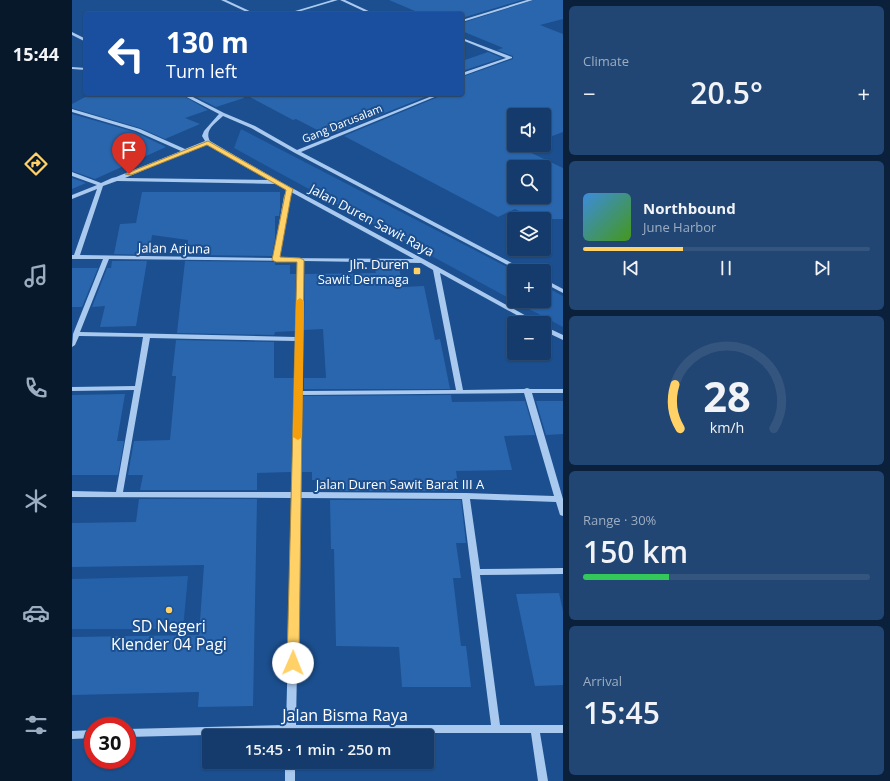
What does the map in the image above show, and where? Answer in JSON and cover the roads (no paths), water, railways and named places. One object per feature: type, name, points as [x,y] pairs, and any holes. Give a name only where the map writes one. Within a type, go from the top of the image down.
[{"type":"street","points":[[223,0],[250,12]]},
{"type":"street","points":[[294,12],[336,0]]},
{"type":"street","points":[[342,0],[369,12]]},
{"type":"street","points":[[464,20],[531,0]]},
{"type":"street","points":[[73,35],[84,40]]},
{"type":"street","points":[[464,40],[510,58],[464,74]]},
{"type":"street","points":[[72,68],[84,69]]},
{"type":"street","name":"Jalan Duren Sawit Raya","points":[[187,96],[222,114],[253,127],[297,152],[511,264]]},
{"type":"street","name":"Gang Darusalam","points":[[297,152],[435,96]]},
{"type":"street","points":[[72,110],[138,130],[187,152]]},
{"type":"street","points":[[72,197],[114,179],[187,152],[208,142],[205,136],[206,131],[222,114]]},
{"type":"street","name":"Jalan Duren Sawit Raya","points":[[208,142],[277,182],[523,316]]},
{"type":"street","points":[[72,174],[101,185]]},
{"type":"street","points":[[114,179],[277,182]]},
{"type":"street","points":[[74,257],[101,185]]},
{"type":"street","points":[[276,260],[287,196],[290,189]]},
{"type":"street","name":"Jalan Arjuna","points":[[74,257],[276,260],[422,260]]},
{"type":"street","points":[[72,345],[106,258]]},
{"type":"street","points":[[292,729],[300,260]]},
{"type":"street","points":[[436,268],[460,391]]},
{"type":"street","points":[[551,285],[563,291]]},
{"type":"street","points":[[551,332],[563,338]]},
{"type":"street","points":[[76,334],[299,339]]},
{"type":"street","points":[[119,494],[147,336]]},
{"type":"street","points":[[72,389],[138,388]]},
{"type":"street","points":[[298,393],[527,390],[563,391]]},
{"type":"street","points":[[527,390],[563,513]]},
{"type":"street","name":"Jalan Duren Sawit Barat III A","points":[[72,494],[466,496],[559,499]]},
{"type":"street","points":[[466,496],[496,729]]},
{"type":"street","points":[[476,572],[563,571]]},
{"type":"street","points":[[535,729],[543,781]]},
{"type":"street","name":"Jalan Bisma Raya","points":[[434,730],[563,729]]},
{"type":"street","points":[[72,735],[84,734]]},
{"type":"street","name":"Jalan Bisma Raya","points":[[136,734],[202,734]]},
{"type":"street","points":[[290,769],[290,781]]},
{"type":"place","name":"Jln. Duren Sawit Dermaga","points":[[417,271]]},
{"type":"place","name":"SD Negeri Klender 04 Pagi","points":[[169,610]]}]
